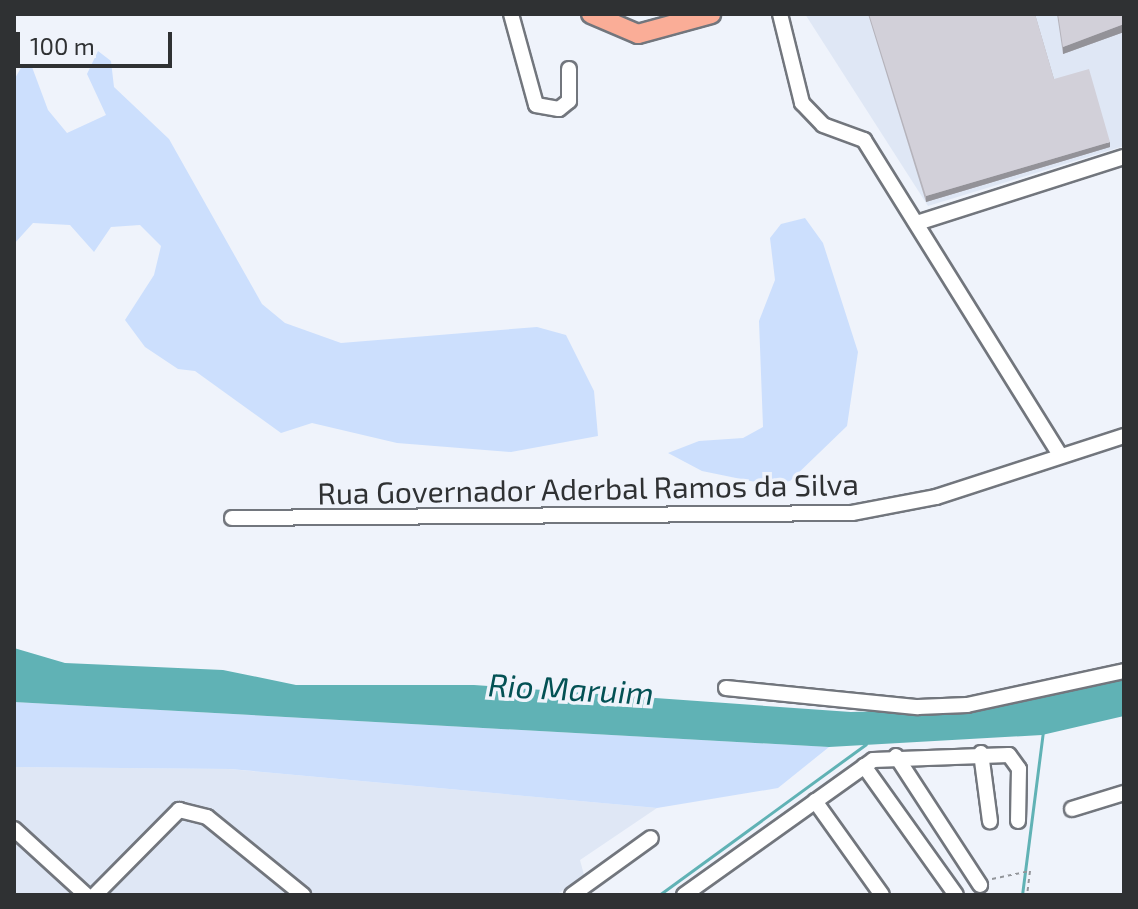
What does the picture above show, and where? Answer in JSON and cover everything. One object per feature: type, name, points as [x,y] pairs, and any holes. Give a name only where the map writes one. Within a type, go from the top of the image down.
[{"type":"main road","points":[[591,14],[638,34],[711,14]]},
{"type":"street","points":[[511,14],[536,105],[559,109],[569,101],[569,69]]},
{"type":"street","points":[[780,14],[810,115],[864,140],[1060,455]]},
{"type":"street","points":[[917,223],[1124,157]]},
{"type":"street","name":"Rua Governador Aderbal Ramos da Silva","points":[[232,518],[852,513],[936,497],[1124,436]]},
{"type":"street","points":[[726,688],[930,707],[1124,671]]},
{"type":"street","points":[[981,753],[990,821]]},
{"type":"street","points":[[684,895],[864,766],[896,756],[981,753],[1016,760],[1018,821]]},
{"type":"street","points":[[896,756],[980,885]]},
{"type":"street","points":[[864,766],[956,895]]},
{"type":"street","points":[[1072,809],[1124,793]]},
{"type":"street","points":[[815,801],[882,895]]},
{"type":"street","points":[[95,895],[169,815],[191,811],[303,895]]},
{"type":"street","points":[[14,829],[86,895]]},
{"type":"street","points":[[572,895],[651,838]]},
{"type":"path","points":[[980,885],[1020,870],[1030,871],[1027,895]]},
{"type":"shaded area","points":[[805,14],[1124,14],[1124,146],[928,206]]},
{"type":"shaded area","points":[[98,51],[111,61],[114,87],[169,139],[262,304],[285,323],[341,343],[537,327],[566,335],[594,391],[598,436],[511,452],[397,443],[312,423],[281,433],[195,371],[178,369],[145,347],[125,320],[154,275],[161,246],[140,225],[111,227],[94,252],[70,225],[33,223],[14,244],[14,80],[22,66],[32,67],[48,110],[67,133],[106,115],[87,74]]},
{"type":"shaded area","points":[[805,218],[823,243],[858,352],[847,426],[790,481],[770,485],[702,471],[668,453],[699,441],[743,438],[763,427],[759,321],[775,280],[770,238],[781,224]]},
{"type":"shaded area","points":[[14,648],[65,663],[223,670],[296,685],[474,685],[851,712],[994,708],[1124,675],[1124,716],[1042,735],[829,747],[14,702]]},
{"type":"shaded area","points":[[14,702],[829,747],[778,788],[657,808],[230,769],[14,767]]},
{"type":"shaded area","points":[[14,767],[229,769],[657,808],[580,860],[584,875],[556,895],[14,895]]},
{"type":"building","points":[[869,14],[1035,14],[1054,79],[1089,69],[1110,142],[926,196]]},
{"type":"building","points":[[1058,14],[1124,14],[1124,24],[1063,47]]},
{"type":"waterway","points":[[1022,895],[1043,732]]},
{"type":"waterway","points":[[659,895],[866,744]]},
{"type":"water label","name":"Rio Maruim","points":[[571,688]]}]
